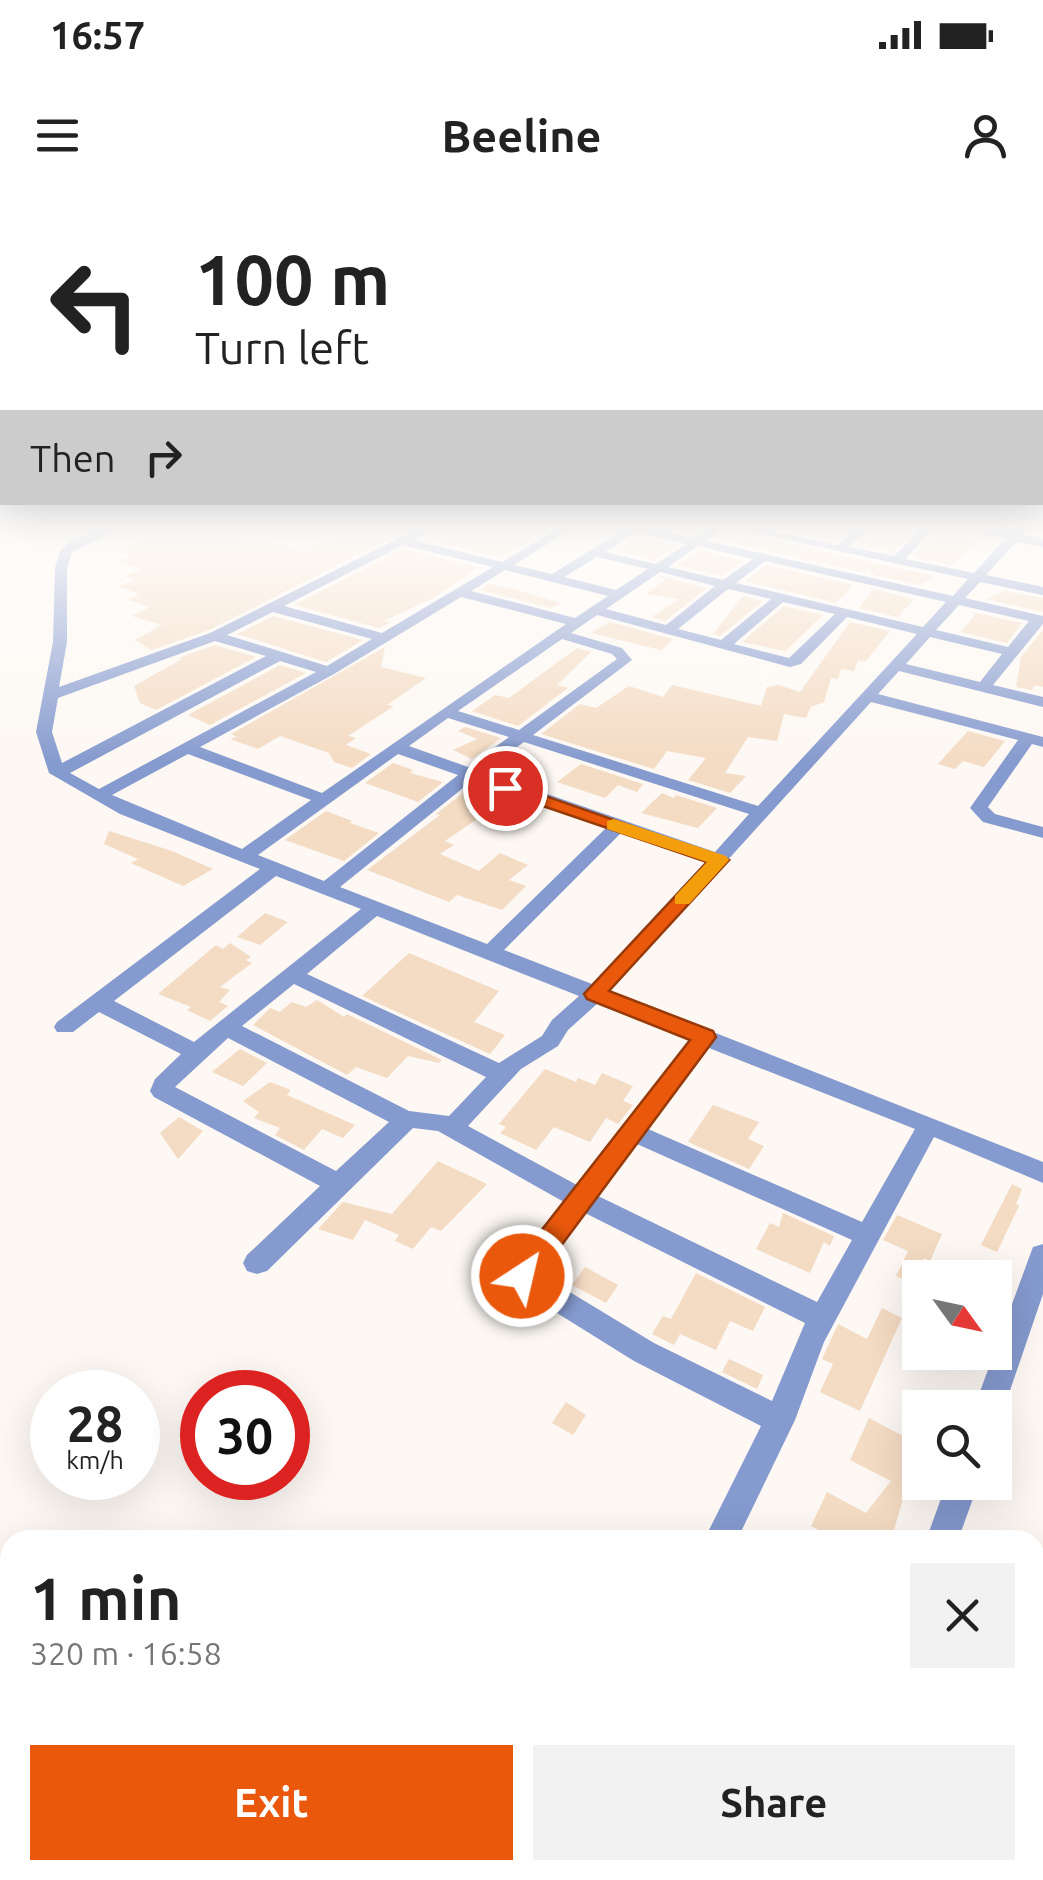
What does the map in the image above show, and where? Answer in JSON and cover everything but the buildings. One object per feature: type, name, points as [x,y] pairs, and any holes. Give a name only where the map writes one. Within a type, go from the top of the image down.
[{"type":"street","points":[[59,606],[60,642],[44,732],[57,774],[98,796],[244,856],[1043,1173]]},
{"type":"street","points":[[98,796],[329,671],[434,606]]},
{"type":"street","points":[[513,606],[578,623]]},
{"type":"street","points":[[244,856],[603,606]]},
{"type":"street","points":[[668,630],[697,606]]},
{"type":"street","points":[[724,645],[770,606]]},
{"type":"street","points":[[828,606],[1010,652]]},
{"type":"street","points":[[452,1128],[502,1074],[550,1041],[953,606]]},
{"type":"street","points":[[978,606],[1041,620]]},
{"type":"street","points":[[53,695],[215,636],[272,607],[384,638]]},
{"type":"street","points":[[596,611],[783,662],[796,662],[846,610]]},
{"type":"street","points":[[984,687],[1041,620]]},
{"type":"street","points":[[328,887],[468,775],[625,660],[616,651],[562,635]]},
{"type":"street","points":[[215,636],[329,671]]},
{"type":"street","points":[[57,774],[278,656]]},
{"type":"street","points":[[898,666],[1043,702]]},
{"type":"street","points":[[870,696],[1036,740],[979,808],[988,818],[1043,833]]},
{"type":"street","points":[[446,712],[763,812]]},
{"type":"street","points":[[396,748],[720,860]]},
{"type":"street","points":[[190,749],[324,799]]},
{"type":"street","points":[[489,954],[618,826]]},
{"type":"street","points":[[65,1026],[275,867]]},
{"type":"street","points":[[338,1184],[162,1091],[162,1085],[226,1027],[376,907]]},
{"type":"street","points":[[292,975],[502,1074]]},
{"type":"street","points":[[98,1002],[196,1052]]},
{"type":"street","points":[[226,1027],[406,1120],[432,1119],[452,1128],[580,1199],[824,1319]]},
{"type":"street","points":[[705,1037],[523,1271],[526,1282],[644,1352],[780,1420]]},
{"type":"street","points":[[258,1263],[406,1120]]},
{"type":"street","points":[[725,1530],[780,1420],[801,1362],[929,1125]]},
{"type":"street","points":[[632,1132],[868,1236]]},
{"type":"street","points":[[995,1390],[1043,1255]]},
{"type":"street","points":[[946,1530],[956,1500]]},
{"type":"slow traffic","points":[[614,825],[720,860],[682,900]]},
{"type":"route","points":[[505,788],[720,860],[595,994],[705,1037],[522,1276]]}]
